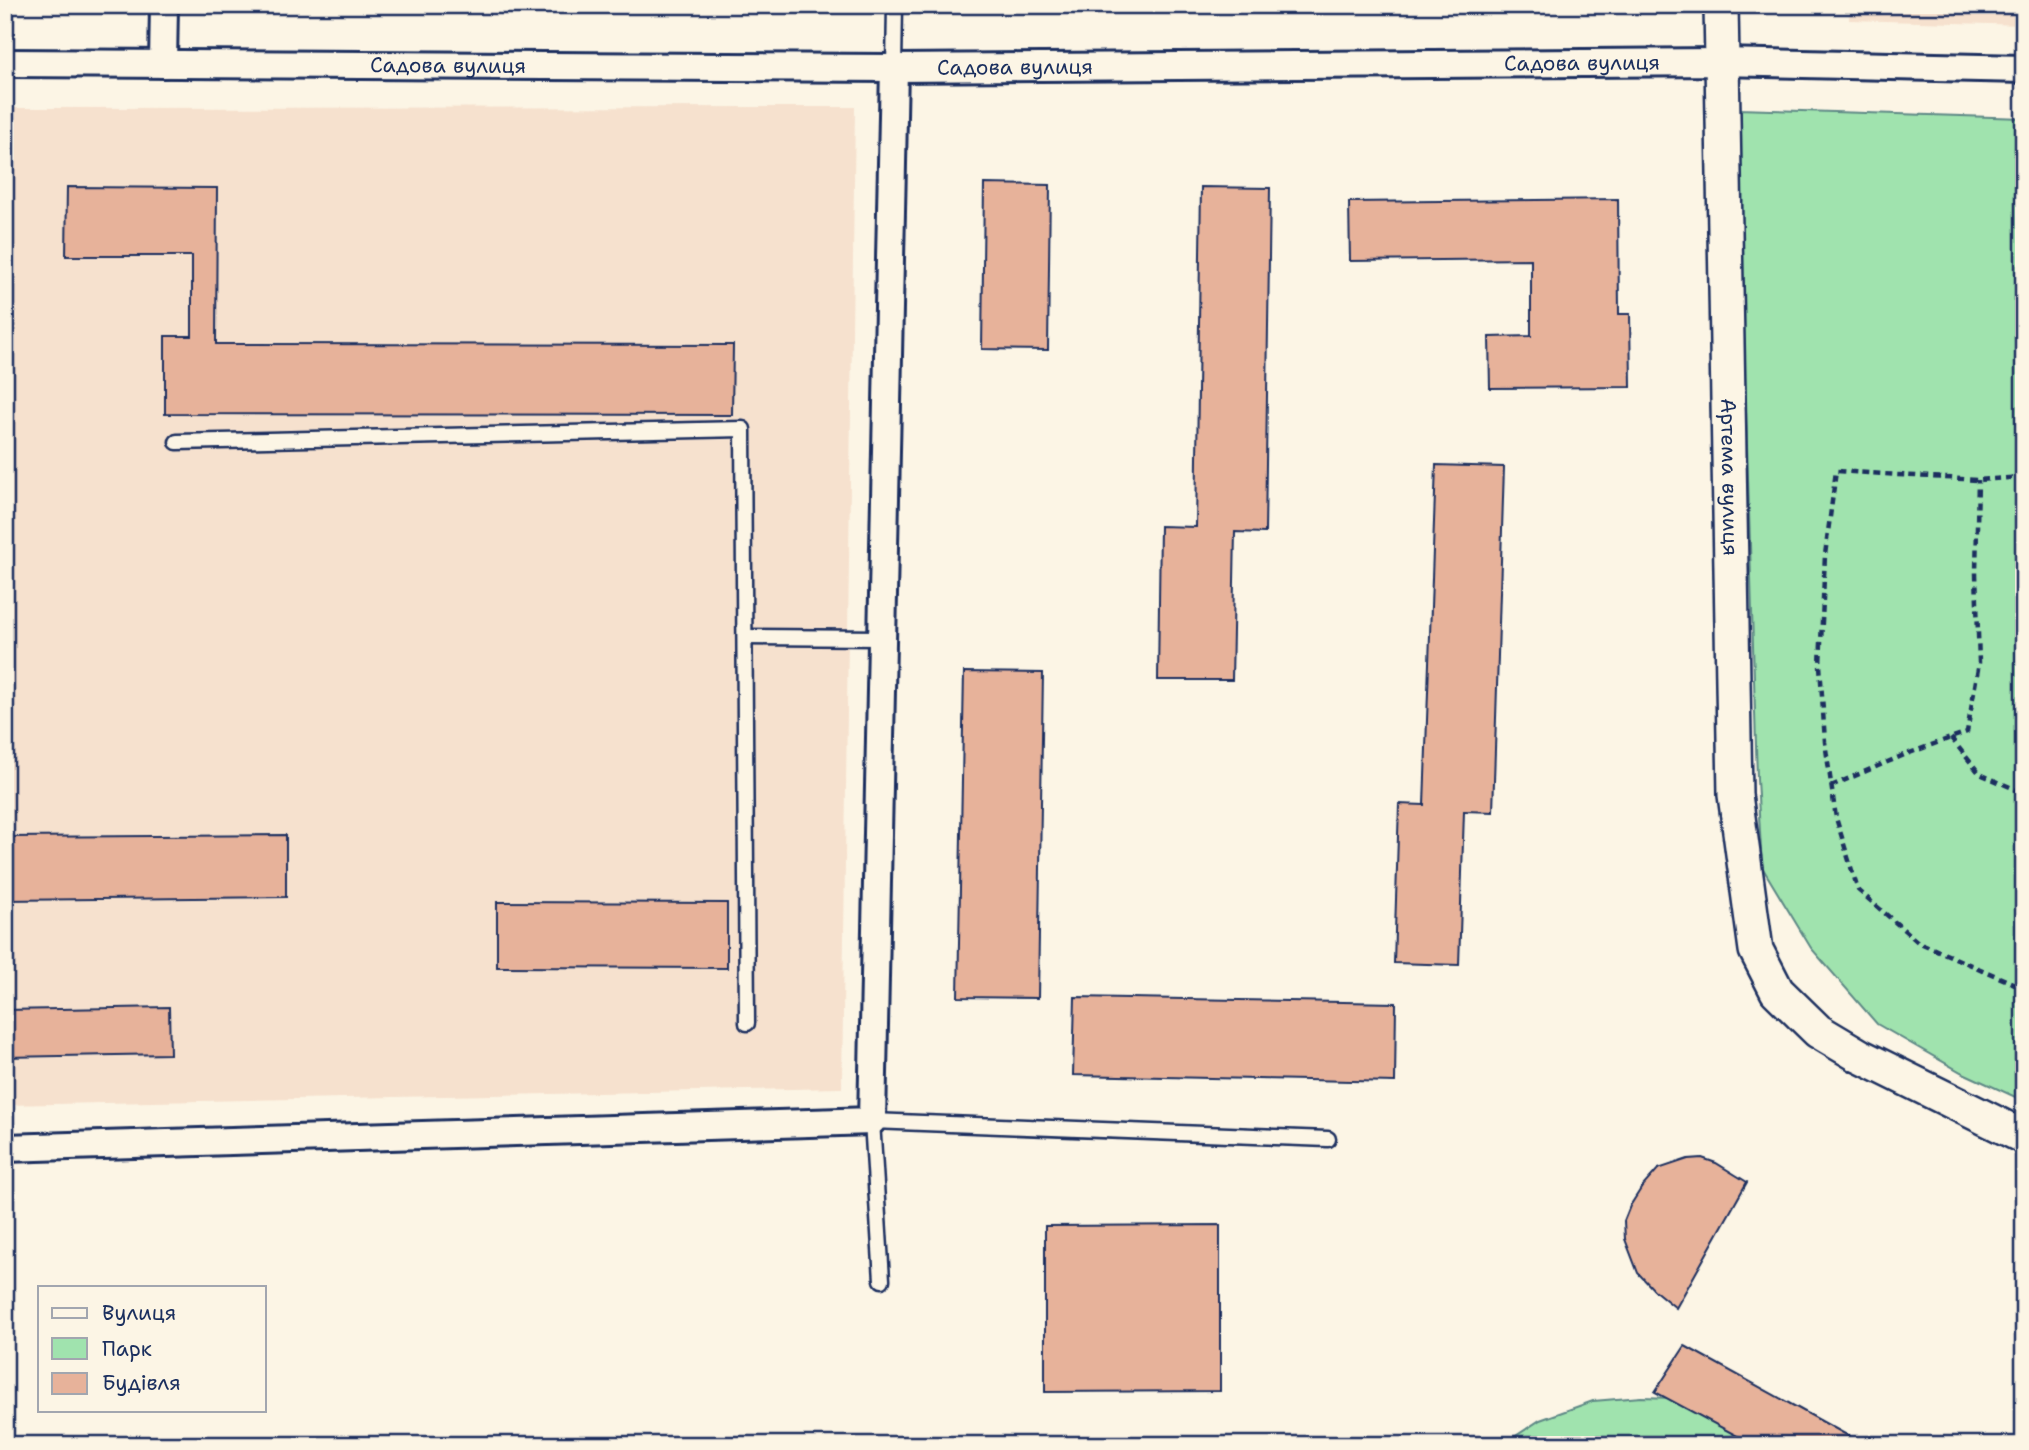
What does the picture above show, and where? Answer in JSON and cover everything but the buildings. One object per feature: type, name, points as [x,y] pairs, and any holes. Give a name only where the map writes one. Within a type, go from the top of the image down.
[{"type":"street","points":[[163,64],[164,5]]},
{"type":"street","name":"Артема вулиця","points":[[1721,5],[1735,795],[1756,950],[1777,991],[1818,1031],[1860,1056],[2024,1137]]},
{"type":"street","name":"Садова вулиця","points":[[5,63],[894,68],[1720,62],[2024,69]]},
{"type":"street","points":[[5,1148],[872,1121],[894,68]]},
{"type":"lane","points":[[894,68],[895,5]]},
{"type":"lane","points":[[177,442],[743,429],[747,1023]]},
{"type":"lane","points":[[745,637],[882,638]]},
{"type":"lane","points":[[883,1280],[872,1121],[1328,1139]]},
{"type":"path","points":[[2024,477],[1978,480],[1836,471],[1825,555],[1820,664],[1825,742],[1836,818],[1858,890],[1918,942],[2024,988]]},
{"type":"path","points":[[1831,786],[1967,732],[1979,663],[1976,573],[1978,480]]},
{"type":"path","points":[[1951,738],[1980,774],[2024,793]]},
{"type":"shaded area","points":[[1850,5],[2024,5],[2024,25],[1849,20]]},
{"type":"shaded area","points":[[855,107],[842,1088],[5,1105],[5,108]]},
{"type":"green space","points":[[1737,109],[2024,118],[2024,1101],[1961,1072],[1877,1024],[1811,948],[1762,867]]},
{"type":"green space","points":[[1641,1397],[1674,1398],[1788,1445],[1502,1445],[1540,1420],[1593,1401]]}]
